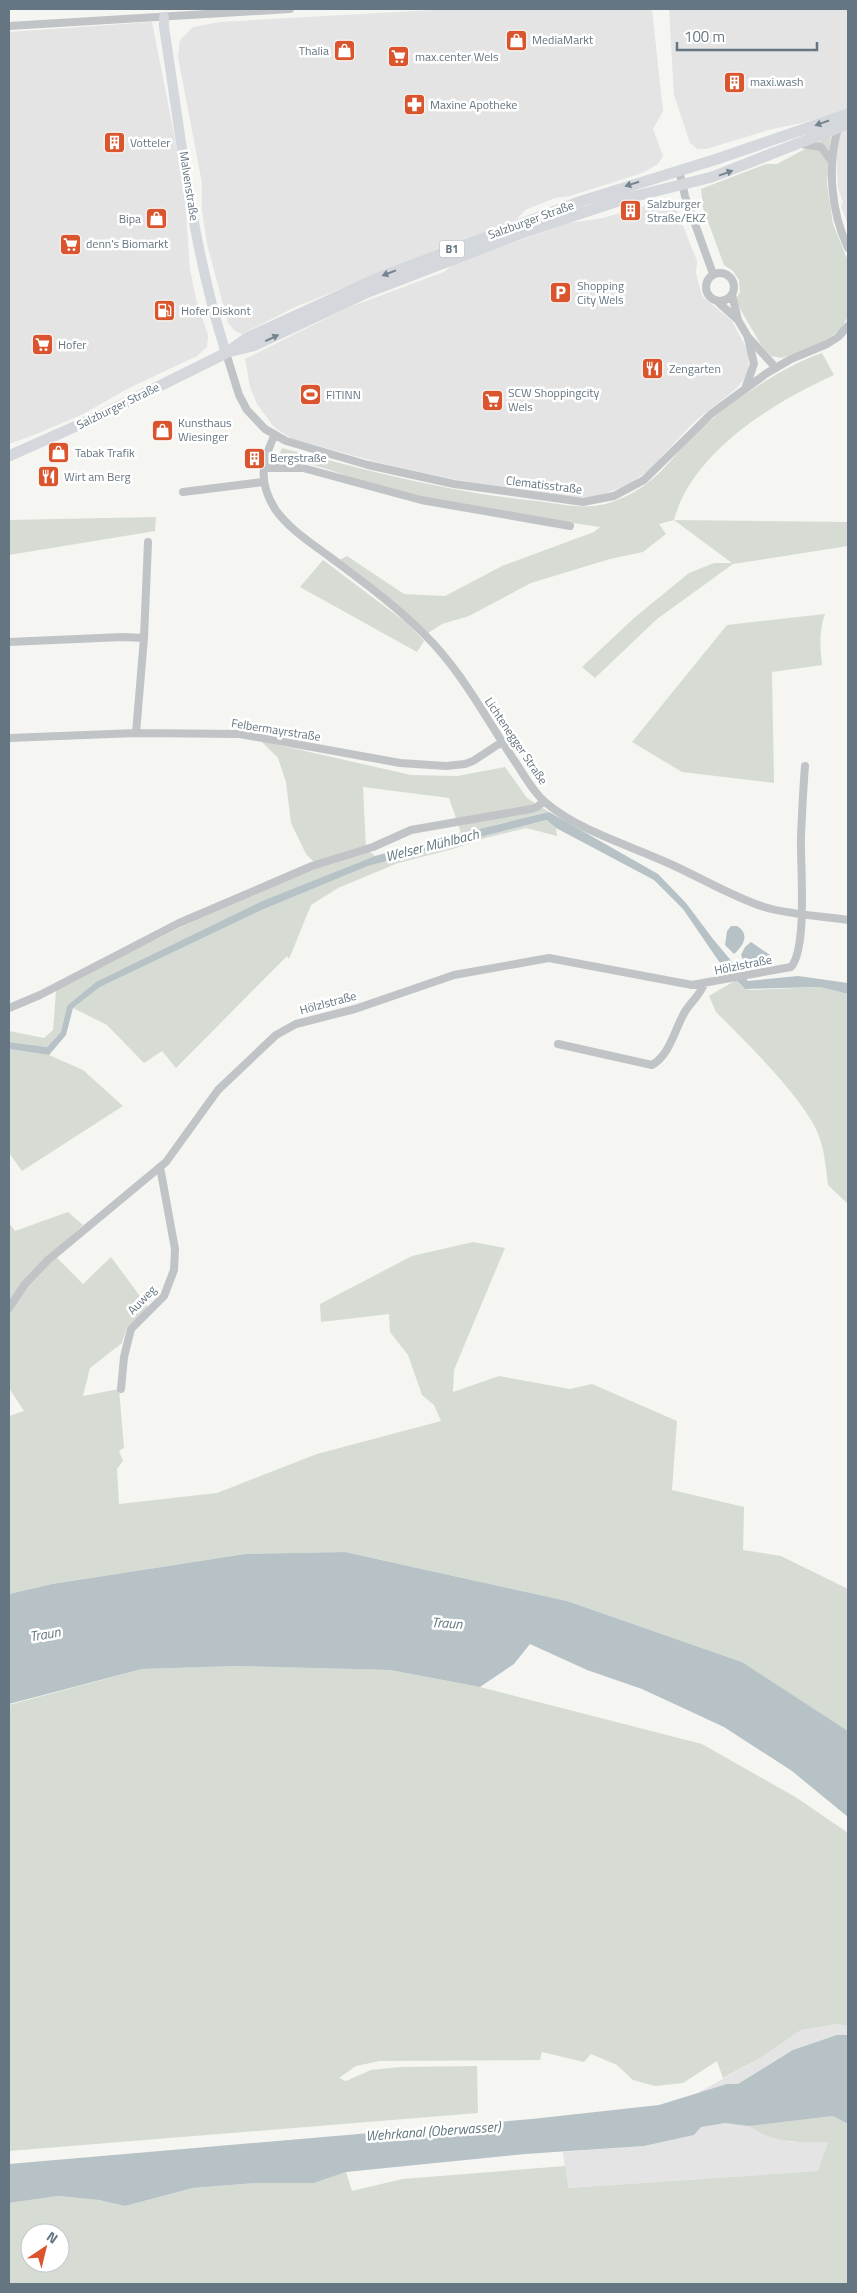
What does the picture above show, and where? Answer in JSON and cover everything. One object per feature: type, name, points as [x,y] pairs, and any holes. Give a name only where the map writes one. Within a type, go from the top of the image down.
[{"type":"main road","name":"Salzburger Straße","points":[[9,456],[101,415],[226,353],[247,338],[378,278],[582,201],[848,114]]},
{"type":"main road","name":"Salzburger Straße","points":[[226,353],[253,346],[368,292],[522,233],[624,200],[683,186],[739,168],[796,143],[843,126]]},
{"type":"street","points":[[9,26],[290,9]]},
{"type":"street","name":"Malvenstraße","points":[[164,17],[164,27],[200,254],[212,312],[226,353]]},
{"type":"street","points":[[843,126],[832,162],[836,214],[848,248]]},
{"type":"street","points":[[796,143],[821,147],[832,162]]},
{"type":"street","points":[[679,170],[713,274]]},
{"type":"street","points":[[738,320],[732,296],[734,288],[731,278],[726,274],[713,274],[708,278],[705,289],[707,295],[738,320],[748,336],[776,368]]},
{"type":"street","points":[[718,302],[723,302],[732,296]]},
{"type":"street","name":"Clematisstraße","points":[[274,436],[304,447],[414,476],[454,484],[583,502],[614,496],[644,480],[693,429],[745,388],[776,368],[827,344],[838,337],[848,326]]},
{"type":"street","points":[[745,388],[754,364],[748,336]]},
{"type":"street","points":[[226,353],[239,395],[247,410],[255,420],[274,436]]},
{"type":"street","points":[[754,364],[767,373]]},
{"type":"street","name":"Lichtenegger Straße","points":[[274,436],[266,456],[263,482],[265,490],[276,510],[298,533],[394,606],[425,634],[457,672],[502,742],[544,801],[566,816],[621,844],[668,862],[733,895],[766,907],[848,920]]},
{"type":"street","points":[[264,468],[303,468],[421,500],[570,526]]},
{"type":"street","points":[[183,492],[263,482]]},
{"type":"street","points":[[136,733],[144,638],[148,542]]},
{"type":"street","points":[[9,642],[113,637],[144,638]]},
{"type":"street","name":"Felbermayrstraße","points":[[9,738],[136,733],[240,734],[394,762],[446,766],[466,764],[474,761],[502,742]]},
{"type":"street","points":[[801,914],[801,837],[805,766]]},
{"type":"street","points":[[9,1008],[40,995],[179,923],[312,866],[356,852],[411,830],[531,809],[544,801]]},
{"type":"street","name":"Hölzlstraße","points":[[9,1308],[25,1284],[48,1260],[160,1167],[175,1151],[200,1112],[218,1090],[276,1035],[305,1021],[355,1009],[454,975],[549,958],[680,984],[704,984],[787,968],[793,964],[798,950],[801,914]]},
{"type":"street","name":"Hölzlstraße","points":[[558,1044],[652,1065],[664,1055],[685,1011],[701,993],[704,984]]},
{"type":"street","name":"Auweg","points":[[121,1389],[124,1357],[131,1329],[164,1296],[174,1270],[176,1256],[160,1167]]},
{"type":"shaded area","points":[[452,9],[652,9],[663,111],[653,129],[663,156],[658,164],[642,173],[570,196],[555,198],[525,210],[517,219],[295,307],[242,334],[235,331],[228,323],[207,244],[202,210],[202,183],[178,57],[180,40],[193,27],[220,22]]},
{"type":"shaded area","points":[[669,9],[848,9],[848,110],[772,129],[706,149],[697,149],[690,143],[674,95]]},
{"type":"shaded area","points":[[152,22],[184,185],[190,270],[196,299],[208,335],[207,347],[197,356],[129,388],[85,413],[9,444],[9,32]]},
{"type":"shaded area","points":[[848,129],[848,225],[841,206],[843,202],[838,188],[836,148],[839,133]]},
{"type":"shaded area","points":[[831,135],[827,183],[833,224],[848,261],[848,316],[842,328],[825,341],[782,358],[771,356],[761,345],[735,300],[740,292],[739,280],[733,271],[724,265],[703,208],[701,189],[766,164],[777,164]]},
{"type":"shaded area","points":[[665,200],[674,203],[697,261],[696,273],[702,296],[732,321],[749,353],[748,374],[736,389],[695,421],[649,470],[628,485],[604,494],[580,498],[458,480],[392,466],[292,439],[274,427],[257,404],[250,387],[245,359],[347,308],[444,272],[455,263],[569,223],[603,218]]},
{"type":"shaded area","points":[[822,353],[834,375],[786,399],[738,432],[717,451],[698,472],[684,495],[674,520],[659,524],[666,534],[643,552],[610,559],[531,583],[469,616],[442,624],[428,633],[339,560],[347,556],[404,594],[445,596],[502,566],[594,532],[600,527],[498,512],[422,498],[387,489],[313,465],[286,463],[277,460],[282,448],[440,487],[572,506],[599,505],[625,497],[649,482],[706,424],[754,388],[806,359]]},
{"type":"shaded area","points":[[156,517],[155,531],[9,555],[9,520]]},
{"type":"shaded area","points":[[674,520],[848,522],[848,546],[733,564],[657,619],[595,678],[582,667],[634,618],[689,573],[714,563],[732,563]]},
{"type":"shaded area","points":[[323,560],[408,624],[424,641],[417,652],[300,587]]},
{"type":"shaded area","points":[[825,614],[821,639],[822,665],[772,672],[774,783],[682,772],[632,742],[727,625]]},
{"type":"shaded area","points":[[261,741],[411,775],[457,776],[505,767],[527,798],[549,812],[461,833],[449,798],[363,787],[366,849],[375,856],[262,901],[157,953],[67,1006],[61,1032],[47,1047],[9,1042],[9,1031],[44,1038],[53,1030],[56,991],[218,909],[319,867],[306,854],[291,823],[286,782],[278,758]]},
{"type":"shaded area","points":[[548,820],[556,828],[557,836],[526,828],[485,838],[453,849],[398,863],[338,888],[311,905],[289,959],[287,956],[176,1068],[162,1051],[144,1063],[107,1025],[73,1008],[100,987],[264,909],[368,866]]},
{"type":"shaded area","points":[[736,980],[745,989],[751,990],[820,987],[848,994],[848,1204],[828,1185],[820,1139],[814,1124],[803,1108],[774,1072],[716,1012],[709,996]]},
{"type":"shaded area","points":[[9,1049],[49,1055],[83,1070],[123,1106],[22,1171],[9,1153]]},
{"type":"shaded area","points":[[68,1212],[83,1225],[52,1253],[83,1284],[111,1257],[148,1307],[127,1327],[122,1343],[90,1368],[83,1396],[119,1389],[124,1448],[119,1451],[123,1461],[117,1469],[119,1504],[217,1493],[317,1454],[441,1421],[434,1405],[422,1395],[408,1355],[390,1332],[389,1314],[321,1322],[320,1304],[412,1256],[473,1242],[505,1248],[454,1370],[453,1392],[499,1376],[570,1389],[592,1384],[677,1421],[672,1490],[744,1507],[743,1550],[781,1556],[848,1589],[848,1731],[742,1662],[567,1601],[345,1552],[245,1554],[52,1584],[9,1594],[9,1416],[24,1411],[9,1388],[9,1223],[15,1231]]},
{"type":"shaded area","points":[[237,1666],[390,1670],[480,1687],[702,1744],[797,1798],[848,1833],[848,2026],[838,2024],[801,2030],[760,2058],[723,2078],[717,2061],[683,2083],[655,2086],[633,2080],[617,2065],[591,2054],[584,2062],[542,2052],[540,2060],[380,2061],[356,2066],[339,2078],[346,2081],[371,2070],[400,2067],[477,2066],[478,2113],[9,2151],[9,1705],[142,1669]]},
{"type":"shaded area","points":[[838,2024],[848,2026],[848,2122],[846,2123],[833,2116],[750,2126],[789,2142],[828,2142],[819,2171],[567,2188],[563,2152],[644,2146],[693,2135],[696,2094],[760,2058],[801,2030]]},
{"type":"shaded area","points":[[833,2116],[846,2123],[848,2122],[848,2283],[9,2284],[9,2203],[58,2196],[99,2200],[125,2206],[193,2188],[256,2183],[314,2183],[346,2172],[352,2191],[402,2179],[565,2166],[568,2188],[818,2171],[828,2142],[787,2141],[759,2132],[749,2126]]},
{"type":"water","name":"Welser Mühlbach","points":[[549,812],[658,874],[686,903],[748,981],[798,976],[848,983],[848,994],[820,987],[745,989],[720,963],[683,909],[654,880],[556,828],[547,820],[368,866],[264,909],[100,987],[73,1008],[66,1035],[49,1055],[9,1049],[9,1042],[47,1047],[61,1032],[67,1006],[96,982],[262,901],[375,856]]},
{"type":"water","points":[[731,926],[737,926],[741,929],[744,936],[741,947],[734,954],[725,945],[727,931]]},
{"type":"water","points":[[751,942],[770,955],[770,962],[750,967],[745,964],[741,955],[745,947]]},
{"type":"water","name":"Traun","points":[[345,1552],[567,1601],[742,1662],[848,1731],[848,1817],[792,1771],[724,1727],[642,1689],[587,1670],[530,1644],[514,1664],[480,1687],[390,1670],[237,1666],[142,1669],[9,1704],[9,1594],[52,1584],[245,1554]]},
{"type":"water","name":"Wehrkanal (Oberwasser)","points":[[837,2035],[848,2035],[848,2122],[846,2123],[833,2116],[749,2126],[725,2123],[701,2127],[694,2135],[644,2146],[525,2154],[346,2172],[314,2183],[256,2183],[193,2188],[125,2206],[99,2200],[58,2196],[9,2203],[9,2164],[532,2119],[659,2105],[727,2084],[738,2084],[793,2050]]},
{"type":"place","name":"MediaMarkt","points":[[516,40]]},
{"type":"place","name":"Thalia","points":[[345,51]]},
{"type":"place","name":"max.center Wels","points":[[399,57]]},
{"type":"place","name":"maxi.wash","points":[[734,82]]},
{"type":"place","name":"Maxine Apotheke","points":[[414,105]]},
{"type":"place","name":"Votteler","points":[[114,143]]},
{"type":"place","name":"Salzburger Straße/EKZ","points":[[631,211]]},
{"type":"place","name":"Bipa","points":[[157,219]]},
{"type":"place","name":"denn's Biomarkt","points":[[70,244]]},
{"type":"place","name":"Shopping City Wels","points":[[561,293]]},
{"type":"place","name":"Hofer Diskont","points":[[165,311]]},
{"type":"place","name":"Hofer","points":[[42,345]]},
{"type":"place","name":"Zengarten","points":[[653,369]]},
{"type":"place","name":"FITINN","points":[[310,395]]},
{"type":"place","name":"SCW Shoppingcity Wels","points":[[492,400]]},
{"type":"place","name":"Kunsthaus Wiesinger","points":[[162,430]]},
{"type":"place","name":"Tabak Trafik","points":[[59,453]]},
{"type":"place","name":"Bergstraße","points":[[254,458]]},
{"type":"place","name":"Wirt am Berg","points":[[48,477]]}]
